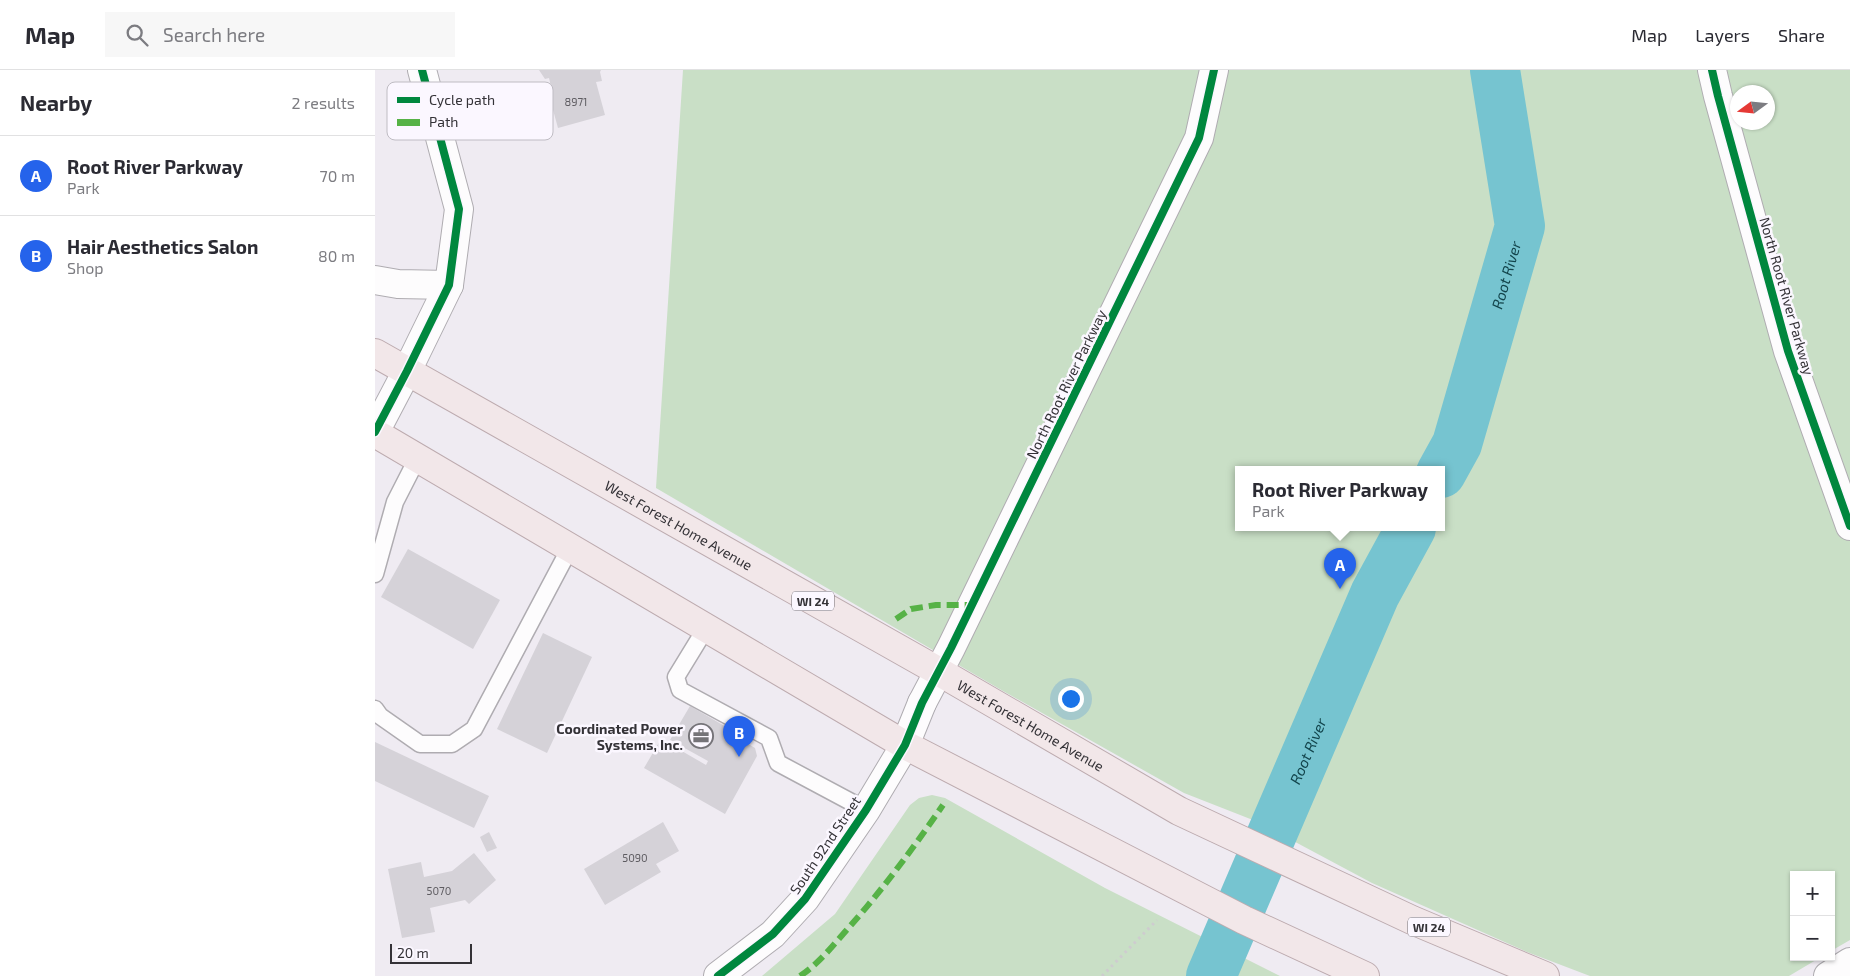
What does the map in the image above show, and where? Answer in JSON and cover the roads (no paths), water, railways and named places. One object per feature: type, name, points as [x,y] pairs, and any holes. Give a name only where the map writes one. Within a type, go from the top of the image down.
[{"type":"main road","name":"West Forest Home Avenue","points":[[375,353],[938,672],[1179,812],[1412,920],[1545,976]]},
{"type":"main road","points":[[375,432],[905,745],[1224,910],[1365,976]]},
{"type":"street","name":"North Root River Parkway","points":[[922,703],[951,648],[1199,138],[1214,70]]},
{"type":"street","name":"North Root River Parkway","points":[[1712,70],[1788,351],[1850,526]]},
{"type":"street","points":[[375,432],[449,285],[459,208],[441,140]]},
{"type":"street","points":[[375,280],[398,284],[449,285]]},
{"type":"street","name":"South 92nd Street","points":[[718,976],[773,934],[805,899],[866,810],[905,745],[922,703]]},
{"type":"street","points":[[1828,976],[1850,962]]},
{"type":"lane","points":[[375,574],[395,502],[419,457]]},
{"type":"lane","points":[[375,709],[380,716],[420,744],[452,744],[474,729],[570,548]]},
{"type":"lane","points":[[706,628],[676,677],[680,690],[769,738],[777,763],[866,810]]},
{"type":"waterway","name":"Root River","points":[[1445,466],[1457,444],[1520,226],[1495,70]]},
{"type":"waterway","name":"Root River","points":[[1211,976],[1375,594],[1409,531]]},
{"type":"place","name":"Root River Parkway","points":[[1340,589]]},
{"type":"place","name":"Coordinated Power Systems, Inc.","points":[[701,736]]},
{"type":"place","name":"Hair Aesthetics Salon","points":[[739,757]]}]
